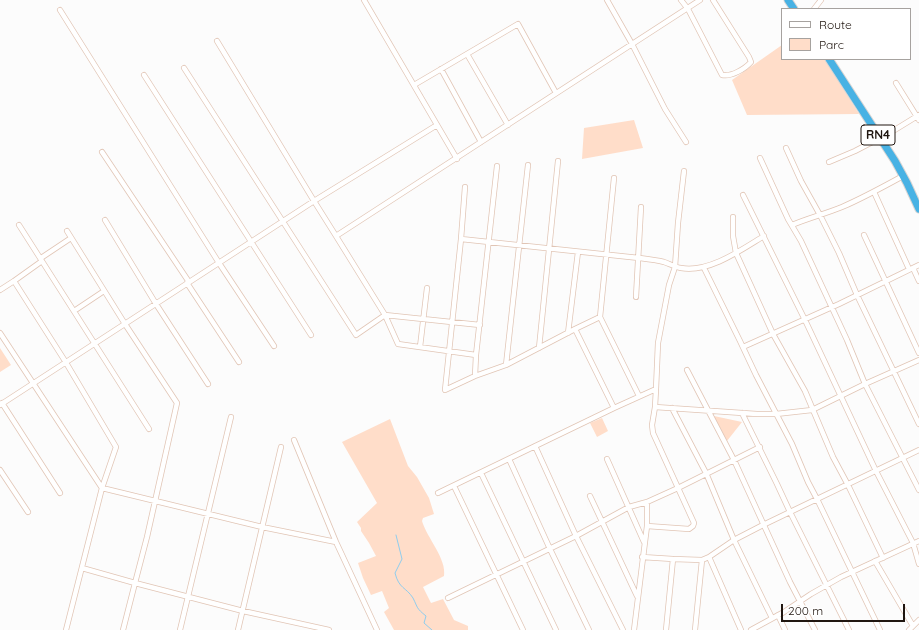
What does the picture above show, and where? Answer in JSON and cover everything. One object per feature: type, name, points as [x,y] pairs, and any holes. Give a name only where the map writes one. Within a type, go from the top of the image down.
[{"type":"highway","name":"RN4","points":[[830,61],[880,138],[918,204]]},
{"type":"street","points":[[364,0],[457,159]]},
{"type":"street","points":[[607,0],[632,44],[665,109],[686,142]]},
{"type":"street","points":[[681,0],[688,9],[722,75],[726,76],[744,69],[751,62],[713,0]]},
{"type":"street","points":[[336,236],[457,159],[700,0]]},
{"type":"street","points":[[815,8],[821,0]]},
{"type":"street","points":[[60,10],[219,263],[274,346]]},
{"type":"street","points":[[414,85],[518,24],[556,93]]},
{"type":"street","points":[[217,41],[385,316],[398,344],[476,355]]},
{"type":"street","points":[[467,54],[508,125]]},
{"type":"street","points":[[184,68],[356,335],[385,316],[424,318],[480,325]]},
{"type":"street","points":[[441,69],[481,142]]},
{"type":"street","points":[[144,74],[311,335]]},
{"type":"street","points":[[829,162],[855,151],[918,117],[896,83]]},
{"type":"street","points":[[60,494],[1,404],[282,221],[437,125]]},
{"type":"street","points":[[786,148],[801,181],[820,215],[893,372],[919,424]]},
{"type":"street","points":[[102,152],[239,362]]},
{"type":"street","points":[[760,158],[847,340],[865,384],[919,490]]},
{"type":"street","points":[[539,348],[558,161]]},
{"type":"street","points":[[506,365],[528,165]]},
{"type":"street","points":[[475,376],[497,166]]},
{"type":"street","points":[[647,526],[690,529],[693,526],[694,519],[653,434],[652,425],[655,407],[658,343],[669,285],[675,267],[684,171]]},
{"type":"street","points":[[792,225],[874,192],[903,176]]},
{"type":"street","points":[[614,178],[600,317],[639,396]]},
{"type":"street","points":[[465,187],[445,390],[475,376],[506,365],[600,317]]},
{"type":"street","points":[[874,192],[911,269],[919,282]]},
{"type":"street","points":[[743,195],[805,320],[876,470],[913,543],[919,564]]},
{"type":"street","points":[[636,297],[641,207]]},
{"type":"street","points":[[733,217],[733,236],[736,253],[773,334],[805,391],[833,457],[883,558]]},
{"type":"street","points":[[105,220],[156,304],[208,384]]},
{"type":"street","points":[[19,225],[149,429]]},
{"type":"street","points":[[67,231],[125,324],[177,403],[155,501],[123,630]]},
{"type":"street","points":[[864,235],[919,353]]},
{"type":"street","points":[[461,239],[639,258],[664,262],[675,267],[690,269],[704,268],[736,253],[764,236]]},
{"type":"street","points":[[0,290],[71,238]]},
{"type":"street","points":[[568,333],[578,252]]},
{"type":"street","points":[[743,347],[831,308],[919,265]]},
{"type":"street","points":[[704,268],[792,444],[808,482],[818,499],[880,630]]},
{"type":"street","points":[[14,281],[65,361],[116,446],[102,488],[66,630]]},
{"type":"street","points":[[420,347],[427,288]]},
{"type":"street","points":[[74,311],[104,291]]},
{"type":"street","points":[[575,329],[614,408]]},
{"type":"street","points":[[0,333],[102,488],[262,527],[336,542]]},
{"type":"street","points":[[655,407],[776,414],[812,410],[919,360]]},
{"type":"street","points":[[687,370],[707,411],[734,460],[763,524],[815,630]]},
{"type":"street","points":[[438,493],[656,389]]},
{"type":"street","points":[[672,408],[706,473],[734,540],[772,618]]},
{"type":"street","points":[[742,413],[849,630]]},
{"type":"street","points":[[180,630],[189,598],[231,416]]},
{"type":"street","points":[[294,440],[336,542],[377,630]]},
{"type":"street","points":[[535,446],[576,536],[623,630]]},
{"type":"street","points":[[238,630],[281,447]]},
{"type":"street","points":[[448,598],[550,549],[629,508],[647,502],[678,488],[706,473],[760,448]]},
{"type":"street","points":[[642,557],[702,560],[763,524],[919,450]]},
{"type":"street","points":[[509,459],[589,630]]},
{"type":"street","points":[[607,459],[644,542]]},
{"type":"street","points":[[0,470],[28,512]]},
{"type":"street","points":[[481,473],[556,630]]},
{"type":"street","points":[[454,486],[523,630]]},
{"type":"street","points":[[590,496],[638,597]]},
{"type":"street","points":[[634,630],[647,526],[647,502]]},
{"type":"street","points":[[753,630],[827,585],[919,541]]},
{"type":"street","points":[[709,557],[741,630]]},
{"type":"street","points":[[666,630],[673,559]]},
{"type":"street","points":[[695,630],[702,560]]},
{"type":"street","points":[[875,561],[910,628],[919,620]]},
{"type":"street","points":[[82,568],[189,598],[329,630]]},
{"type":"street","points":[[778,615],[785,630]]},
{"type":"green space","points":[[781,46],[781,60],[826,60],[859,114],[747,115],[732,80]]},
{"type":"green space","points":[[634,120],[643,148],[582,159],[584,128]]},
{"type":"green space","points":[[0,348],[11,365],[0,372]]},
{"type":"green space","points":[[714,416],[742,422],[727,441]]},
{"type":"green space","points":[[602,418],[608,431],[597,437],[590,423]]},
{"type":"green space","points":[[390,419],[408,466],[417,477],[429,498],[434,514],[423,518],[422,521],[443,563],[444,576],[423,587],[431,603],[443,599],[454,620],[468,626],[468,630],[394,630],[384,612],[389,608],[382,591],[371,595],[363,578],[358,563],[376,556],[357,522],[377,503],[342,442]]},
{"type":"waterway","points":[[396,535],[402,559],[395,573],[401,585],[426,616],[424,623],[432,630]]}]
